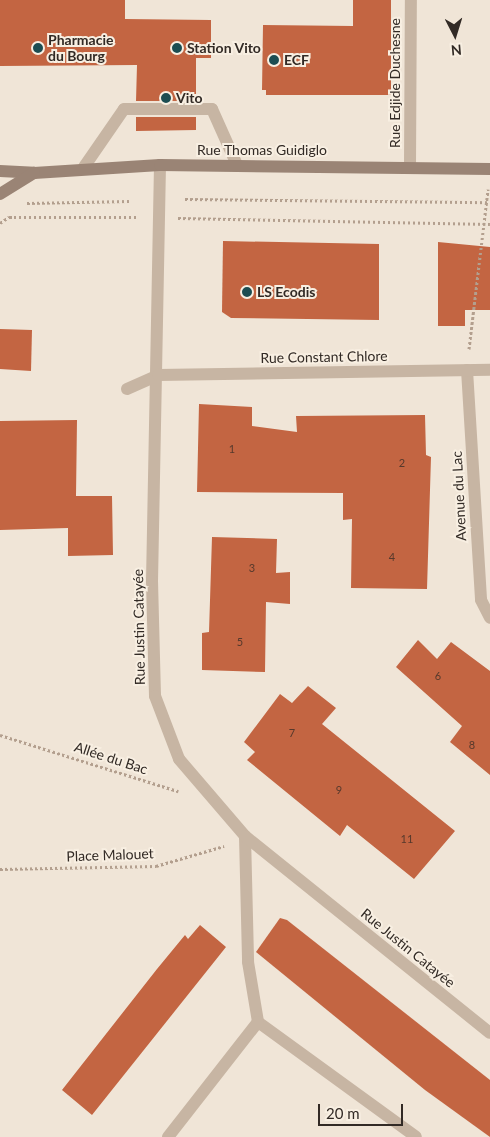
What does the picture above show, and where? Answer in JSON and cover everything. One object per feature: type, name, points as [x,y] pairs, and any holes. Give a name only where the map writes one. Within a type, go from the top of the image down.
[{"type":"main road","name":"Rue Thomas Guidiglo","points":[[0,171],[34,173],[84,167],[160,165],[410,166],[490,170]]},
{"type":"main road","name":"Rue Thomas Guidiglo","points":[[0,194],[34,173]]},
{"type":"street","name":"Rue Edjide Duchesne","points":[[410,166],[411,0]]},
{"type":"street","points":[[84,167],[124,109],[212,109],[237,165]]},
{"type":"street","name":"Rue Justin Catayée","points":[[160,165],[158,375],[152,580],[156,696],[178,759],[245,836],[490,1033]]},
{"type":"street","name":"Avenue du Lac","points":[[467,370],[481,600],[490,618]]},
{"type":"street","name":"Rue Constant Chlore","points":[[158,375],[490,370]]},
{"type":"street","points":[[127,389],[158,375]]},
{"type":"street","points":[[245,836],[248,962],[258,1022],[416,1137]]},
{"type":"street","points":[[168,1137],[258,1022]]},
{"type":"path","points":[[467,370],[482,224],[488,186]]},
{"type":"path","points":[[184,199],[490,202]]},
{"type":"path","points":[[17,207],[26,203],[129,201]]},
{"type":"path","points":[[0,216],[8,211]]},
{"type":"path","points":[[0,223],[9,217],[160,217],[490,224]]},
{"type":"path","name":"Allée du Bac","points":[[0,734],[216,803]]},
{"type":"path","name":"Place Malouet","points":[[0,870],[156,866],[210,852],[245,836]]},
{"type":"building","points":[[0,0],[125,0],[125,19],[211,20],[211,58],[196,58],[196,101],[136,101],[137,65],[0,66]]},
{"type":"building","points":[[353,0],[391,0],[391,95],[266,95],[266,90],[262,90],[263,25],[353,26]]},
{"type":"building","points":[[136,117],[196,117],[196,130],[136,131]]},
{"type":"building","points":[[223,241],[379,244],[379,320],[231,318],[222,312]]},
{"type":"building","points":[[438,242],[490,247],[490,310],[465,310],[465,326],[438,326]]},
{"type":"building","points":[[0,329],[32,330],[31,371],[0,369]]},
{"type":"building","points":[[199,404],[252,407],[252,426],[297,432],[296,416],[425,415],[426,455],[431,457],[427,589],[351,588],[352,519],[343,520],[343,493],[197,492]]},
{"type":"building","points":[[77,420],[76,496],[112,496],[113,555],[68,556],[68,528],[0,530],[0,421]]},
{"type":"building","points":[[212,537],[277,539],[276,573],[290,572],[290,604],[266,602],[265,672],[202,670],[202,633],[209,632]]},
{"type":"building","points":[[418,640],[437,659],[451,642],[490,671],[490,775],[450,742],[462,726],[396,667]]},
{"type":"building","points":[[308,686],[336,708],[322,724],[455,831],[414,879],[347,825],[340,836],[247,760],[255,752],[244,742],[280,694],[292,703]]},
{"type":"building","points":[[280,918],[287,920],[490,1080],[490,1137],[425,1090],[256,952]]},
{"type":"building","points":[[200,925],[226,947],[92,1115],[62,1090],[185,935],[188,939]]},
{"type":"place","name":"Pharmacie du Bourg","points":[[38,48]]},
{"type":"place","name":"Station Vito","points":[[177,48]]},
{"type":"place","name":"ECF","points":[[274,60]]},
{"type":"place","name":"Vito","points":[[166,98]]},
{"type":"place","name":"LS Ecodis","points":[[247,292]]}]
